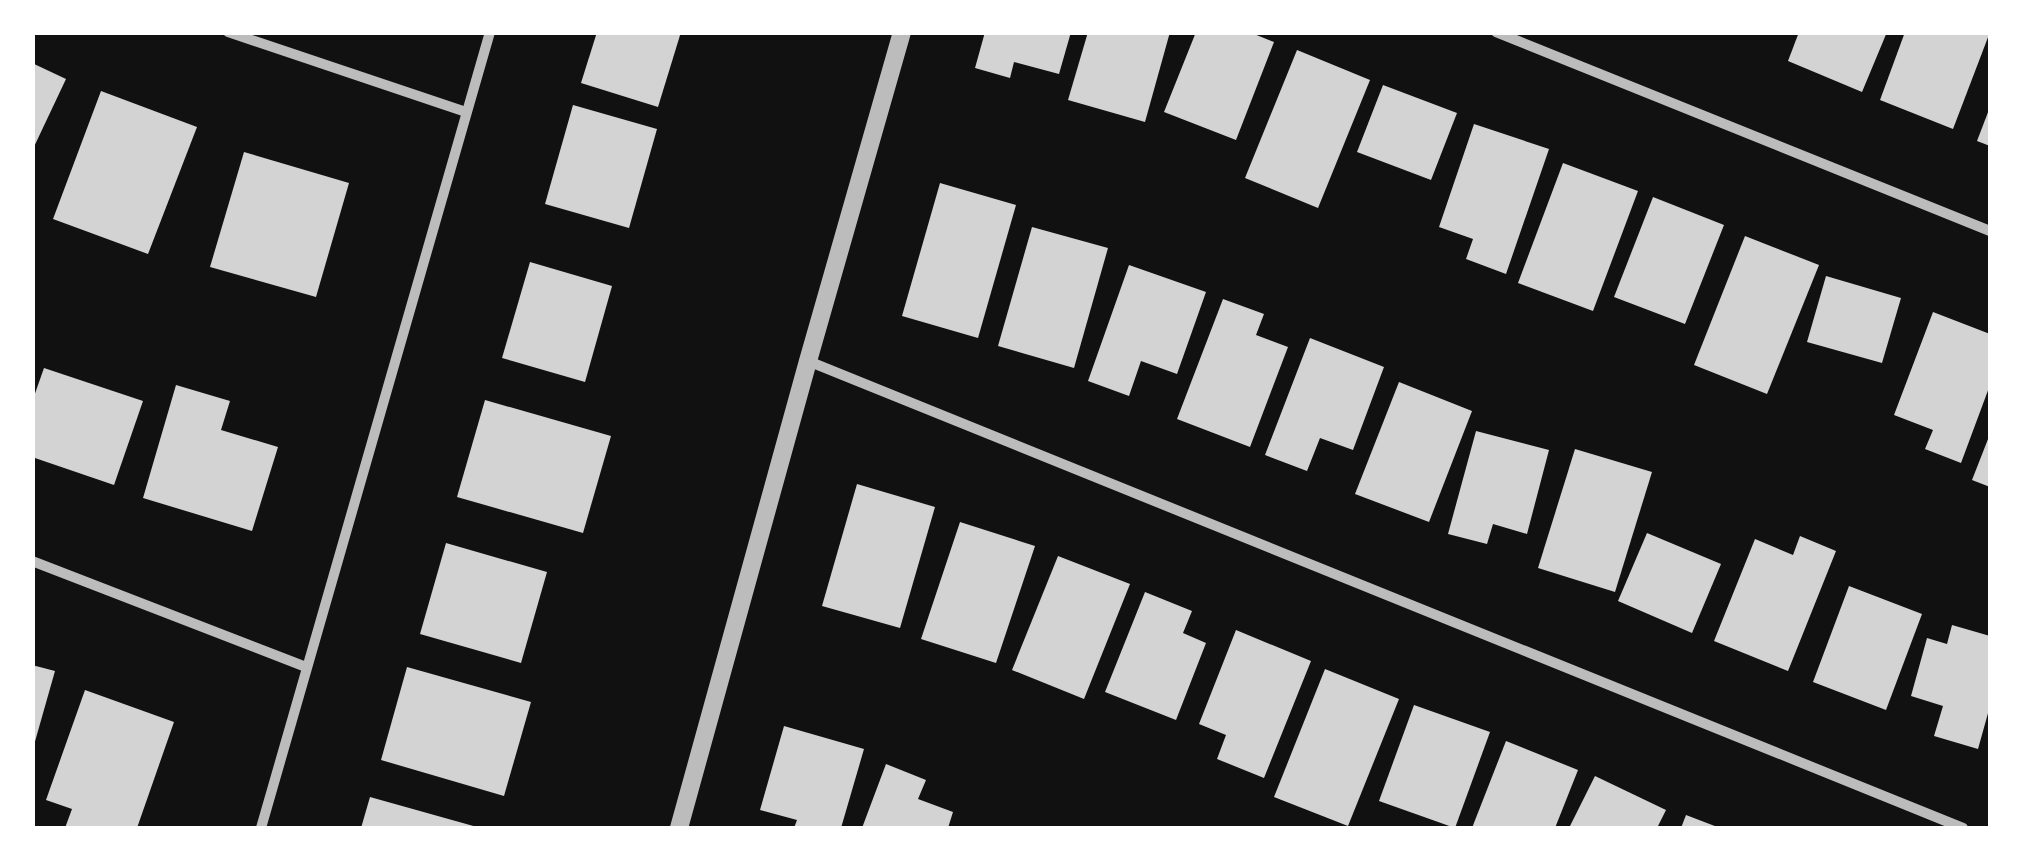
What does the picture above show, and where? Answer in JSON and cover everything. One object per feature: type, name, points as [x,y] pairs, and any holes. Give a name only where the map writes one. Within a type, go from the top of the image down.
[{"type":"street","points":[[228,32],[466,112]]},
{"type":"street","points":[[261,828],[490,32]]},
{"type":"street","points":[[679,828],[902,32]]},
{"type":"street","points":[[1496,32],[1990,231]]},
{"type":"street","points":[[808,361],[1963,828]]},
{"type":"street","points":[[32,561],[306,667]]},
{"type":"building","points":[[597,32],[681,32],[658,107],[581,83]]},
{"type":"building","points":[[985,32],[1071,32],[1059,74],[1014,62],[1010,78],[975,68]]},
{"type":"building","points":[[1088,32],[1170,32],[1145,122],[1068,100]]},
{"type":"building","points":[[1196,32],[1249,32],[1274,42],[1236,140],[1164,112]]},
{"type":"building","points":[[1799,32],[1887,32],[1862,92],[1788,61]]},
{"type":"building","points":[[1905,32],[1990,32],[1953,129],[1880,100]]},
{"type":"building","points":[[1297,50],[1370,80],[1318,208],[1245,178]]},
{"type":"building","points":[[32,63],[66,79],[32,151]]},
{"type":"building","points":[[1383,85],[1457,113],[1431,180],[1357,152]]},
{"type":"building","points":[[101,91],[197,127],[148,254],[53,219]]},
{"type":"building","points":[[573,105],[657,129],[629,228],[545,204]]},
{"type":"building","points":[[1990,107],[1990,146],[1977,141]]},
{"type":"building","points":[[1474,124],[1549,149],[1506,274],[1466,259],[1473,239],[1439,227]]},
{"type":"building","points":[[244,152],[349,183],[316,297],[210,267]]},
{"type":"building","points":[[1563,163],[1638,191],[1593,311],[1518,283]]},
{"type":"building","points":[[940,183],[1016,205],[978,338],[902,316]]},
{"type":"building","points":[[1653,197],[1724,225],[1685,324],[1614,297]]},
{"type":"building","points":[[1032,227],[1108,248],[1074,368],[998,346]]},
{"type":"building","points":[[1745,236],[1819,265],[1767,394],[1694,365]]},
{"type":"building","points":[[530,262],[612,286],[585,382],[502,358]]},
{"type":"building","points":[[1129,265],[1206,292],[1177,374],[1141,361],[1129,396],[1088,381]]},
{"type":"building","points":[[1826,276],[1901,298],[1882,363],[1807,342]]},
{"type":"building","points":[[1223,299],[1264,314],[1256,335],[1288,347],[1250,447],[1177,419]]},
{"type":"building","points":[[1933,312],[1990,334],[1990,385],[1961,463],[1925,449],[1933,430],[1894,415]]},
{"type":"building","points":[[1310,338],[1384,367],[1353,450],[1320,438],[1307,471],[1265,455]]},
{"type":"building","points":[[44,368],[143,401],[114,485],[32,457],[32,402]]},
{"type":"building","points":[[1399,382],[1472,411],[1429,522],[1355,494]]},
{"type":"building","points":[[176,385],[230,401],[221,430],[278,447],[252,531],[143,498]]},
{"type":"building","points":[[485,400],[611,436],[583,533],[457,497]]},
{"type":"building","points":[[1476,431],[1549,450],[1527,534],[1493,524],[1487,544],[1448,534]]},
{"type":"building","points":[[1990,434],[1990,487],[1972,480]]},
{"type":"building","points":[[1575,449],[1652,472],[1615,592],[1538,568]]},
{"type":"building","points":[[857,484],[935,507],[900,628],[822,606]]},
{"type":"building","points":[[960,522],[1035,546],[996,663],[921,639]]},
{"type":"building","points":[[1647,533],[1721,564],[1692,633],[1618,601]]},
{"type":"building","points":[[1800,536],[1836,551],[1788,671],[1714,641],[1755,539],[1793,555]]},
{"type":"building","points":[[446,543],[547,572],[521,663],[420,634]]},
{"type":"building","points":[[1058,556],[1130,584],[1084,699],[1012,670]]},
{"type":"building","points":[[1849,586],[1922,614],[1886,710],[1813,682]]},
{"type":"building","points":[[1145,592],[1192,611],[1183,633],[1206,643],[1176,720],[1105,692]]},
{"type":"building","points":[[1952,625],[1990,636],[1990,706],[1978,749],[1934,736],[1943,706],[1911,696],[1927,638],[1947,644]]},
{"type":"building","points":[[1236,630],[1311,661],[1264,778],[1217,759],[1226,735],[1199,724]]},
{"type":"building","points":[[32,665],[55,671],[34,745],[32,745]]},
{"type":"building","points":[[407,667],[531,702],[504,796],[381,760]]},
{"type":"building","points":[[1325,669],[1399,699],[1348,826],[1274,797]]},
{"type":"building","points":[[85,690],[174,722],[137,828],[65,828],[72,809],[46,800]]},
{"type":"building","points":[[1414,705],[1490,732],[1455,828],[1379,801]]},
{"type":"building","points":[[784,726],[864,749],[841,828],[794,828],[797,820],[760,810]]},
{"type":"building","points":[[1506,741],[1578,770],[1555,828],[1472,828]]},
{"type":"building","points":[[886,764],[926,780],[918,799],[953,812],[948,828],[862,828]]},
{"type":"building","points":[[1595,776],[1666,810],[1657,828],[1569,828]]},
{"type":"building","points":[[370,797],[477,827],[477,828],[361,828]]},
{"type":"building","points":[[1686,815],[1720,828],[1681,828]]}]
